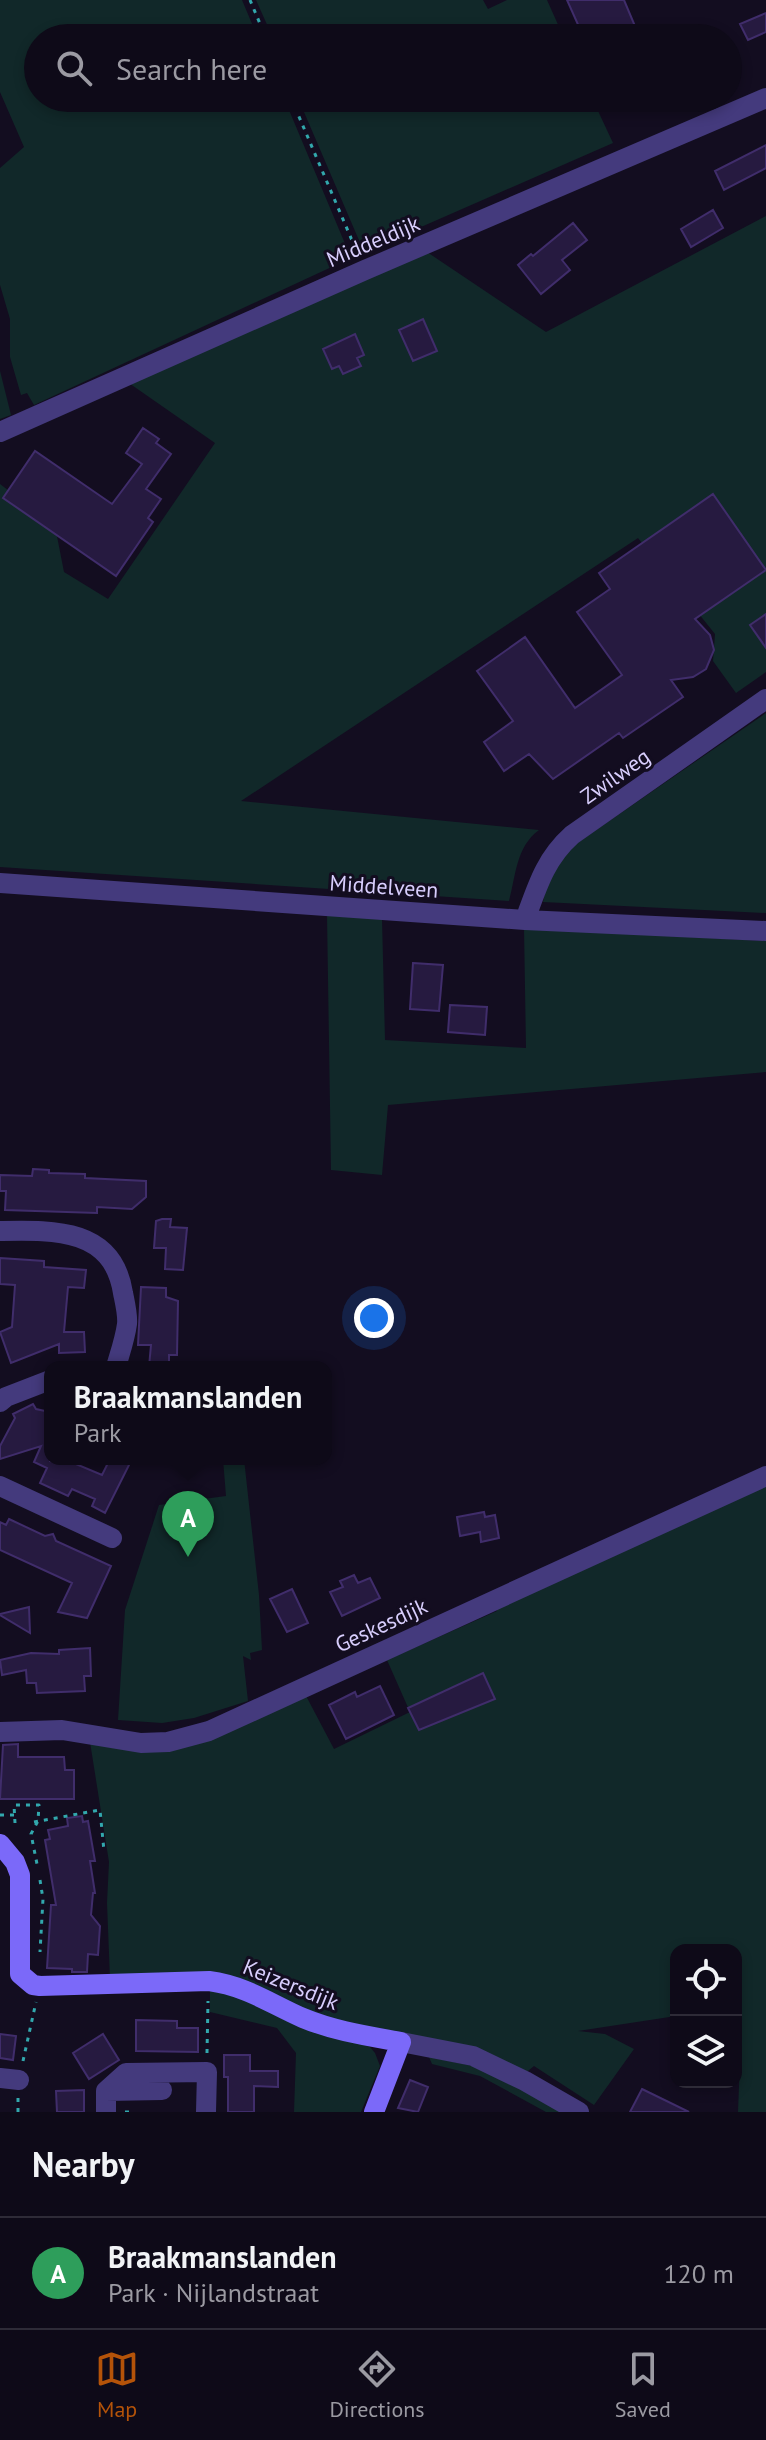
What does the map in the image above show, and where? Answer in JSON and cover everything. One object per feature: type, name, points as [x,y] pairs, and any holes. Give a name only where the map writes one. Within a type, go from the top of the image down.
[{"type":"street","name":"Middeldijk","points":[[742,108],[766,98]]},
{"type":"street","name":"Middeldijk","points":[[0,432],[365,270],[733,112]]},
{"type":"street","name":"Zwilweg","points":[[525,920],[542,872],[556,850],[572,835],[766,699]]},
{"type":"street","name":"Middelveen","points":[[0,883],[525,920],[766,931]]},
{"type":"street","points":[[0,1231],[74,1235],[106,1252],[120,1272],[127,1322],[117,1361]]},
{"type":"street","points":[[0,1402],[44,1382]]},
{"type":"street","name":"Geskesdijk","points":[[0,1732],[62,1730],[141,1743],[168,1742],[209,1731],[766,1476]]},
{"type":"street","points":[[0,1486],[112,1538]]},
{"type":"street","points":[[0,1844],[15,1862],[20,1875],[20,1974],[33,1985],[40,1986]]},
{"type":"street","name":"Keizersdijk","points":[[40,1986],[222,1983],[254,1993],[303,2018],[346,2032],[473,2056],[579,2112]]},
{"type":"street","points":[[374,2112],[401,2042]]},
{"type":"street","points":[[106,2112],[106,2091],[126,2073],[162,2081],[207,2072],[206,2112]]},
{"type":"street","points":[[161,2112],[162,2081]]},
{"type":"path","points":[[250,0],[260,24]]},
{"type":"path","points":[[297,112],[365,270]]},
{"type":"path","points":[[14,1805],[15,1823]]},
{"type":"path","points":[[34,1822],[100,1810],[104,1851]]},
{"type":"path","points":[[0,1815],[14,1815]]},
{"type":"path","points":[[10,2079],[40,1986]]},
{"type":"path","points":[[207,2015],[207,2072]]},
{"type":"green space","points":[[0,0],[242,0],[252,24],[24,24],[24,112],[290,112],[351,258],[34,405],[27,393],[21,395],[10,357],[10,319],[0,285],[0,168],[24,147],[0,92]]},
{"type":"green space","points":[[256,0],[483,0],[488,9],[507,0],[547,0],[558,24],[267,24]]},
{"type":"green space","points":[[304,112],[599,112],[613,143],[364,252]]},
{"type":"green space","points":[[766,216],[766,672],[736,693],[713,661],[715,634],[638,538],[241,801],[539,830],[521,853],[509,901],[0,867],[0,484],[55,526],[64,572],[108,599],[215,443],[126,381],[424,250],[546,332]]},
{"type":"green space","points":[[0,371],[11,415],[0,419]]},
{"type":"green space","points":[[766,713],[766,913],[543,902],[549,872],[573,846]]},
{"type":"green space","points":[[327,915],[382,919],[385,1040],[526,1048],[524,928],[766,941],[766,1072],[388,1105],[382,1175],[331,1170]]},
{"type":"green space","points":[[223,1465],[245,1465],[262,1650],[250,1653],[251,1660],[243,1656],[248,1701],[194,1718],[162,1723],[118,1720],[125,1610],[159,1505],[226,1496]]},
{"type":"green space","points":[[766,1479],[766,2112],[738,2112],[739,2088],[742,2088],[742,1944],[670,1944],[670,2017],[578,2031],[605,2034],[634,2049],[594,2105],[534,2066],[523,2075],[338,2024],[242,1982],[110,1979],[109,1862],[90,1742],[138,1751],[304,1692],[334,1749],[410,1712],[387,1660],[497,1611],[495,1604]]},
{"type":"green space","points":[[210,1989],[230,1992],[370,2047],[380,2066],[361,2112],[294,2112],[296,2053],[277,2028],[210,2012]]},
{"type":"green space","points":[[429,2057],[478,2067],[565,2112],[546,2112],[480,2076],[432,2064]]},
{"type":"building","points":[[567,0],[624,0],[634,24],[578,24]]},
{"type":"building","points":[[766,13],[766,32],[748,40],[740,24]]},
{"type":"building","points":[[766,145],[766,168],[724,190],[715,171]]},
{"type":"building","points":[[713,210],[723,228],[691,247],[681,229]]},
{"type":"building","points":[[573,223],[587,240],[562,260],[570,270],[541,294],[518,265]]},
{"type":"building","points":[[423,319],[437,351],[413,361],[399,330]]},
{"type":"building","points":[[355,334],[364,355],[357,358],[361,366],[343,374],[339,366],[332,369],[323,349]]},
{"type":"building","points":[[143,428],[159,439],[156,443],[171,454],[146,489],[161,499],[148,518],[153,522],[116,576],[3,498],[35,451],[112,504],[142,464],[126,453]]},
{"type":"building","points":[[713,494],[766,570],[695,619],[710,635],[714,650],[706,669],[693,677],[671,680],[683,697],[623,738],[619,733],[553,779],[529,754],[504,771],[484,742],[513,721],[477,671],[525,637],[575,708],[622,675],[577,612],[610,589],[599,573]]},
{"type":"building","points":[[766,614],[766,648],[750,625]]},
{"type":"building","points":[[413,963],[443,965],[439,1011],[410,1009]]},
{"type":"building","points":[[450,1005],[487,1007],[485,1035],[448,1032]]},
{"type":"building","points":[[33,1169],[49,1170],[49,1173],[85,1174],[85,1178],[146,1181],[146,1197],[132,1209],[97,1207],[97,1213],[5,1210],[6,1191],[0,1191],[0,1175],[32,1176]]},
{"type":"building","points":[[171,1219],[170,1227],[187,1228],[183,1270],[165,1269],[166,1248],[154,1248],[156,1221]]},
{"type":"building","points":[[0,1258],[44,1261],[44,1267],[86,1270],[84,1288],[68,1287],[64,1332],[84,1332],[85,1352],[59,1353],[59,1344],[11,1363],[0,1332],[12,1327],[15,1285],[0,1284]]},
{"type":"building","points":[[141,1287],[166,1288],[166,1297],[178,1301],[177,1355],[169,1355],[169,1361],[150,1361],[151,1345],[138,1345]]},
{"type":"building","points":[[33,1404],[36,1409],[44,1411],[44,1465],[78,1465],[102,1475],[107,1465],[129,1465],[105,1513],[92,1506],[95,1499],[72,1489],[68,1496],[40,1483],[47,1468],[34,1462],[41,1446],[0,1459],[0,1446],[15,1418],[13,1414]]},
{"type":"building","points":[[484,1512],[485,1517],[495,1515],[499,1538],[481,1542],[480,1532],[460,1536],[457,1517]]},
{"type":"building","points":[[9,1519],[45,1536],[53,1534],[56,1541],[111,1566],[87,1618],[58,1612],[72,1583],[0,1550],[0,1522],[6,1525]]},
{"type":"building","points":[[354,1575],[358,1583],[370,1578],[380,1598],[342,1616],[330,1592],[343,1587],[340,1581]]},
{"type":"building","points":[[292,1589],[308,1623],[287,1632],[270,1599]]},
{"type":"building","points":[[29,1607],[30,1633],[0,1615],[0,1614]]},
{"type":"building","points":[[90,1648],[91,1676],[84,1676],[85,1691],[37,1693],[36,1683],[27,1683],[26,1670],[2,1675],[0,1660],[31,1653],[59,1654],[59,1650]]},
{"type":"building","points":[[483,1673],[495,1699],[419,1730],[408,1708]]},
{"type":"building","points":[[380,1686],[394,1715],[346,1739],[329,1705],[355,1692],[357,1697]]},
{"type":"building","points":[[18,1744],[18,1757],[64,1757],[65,1770],[74,1770],[74,1799],[0,1799],[3,1745]]},
{"type":"building","points":[[82,1816],[83,1822],[88,1821],[95,1861],[90,1861],[95,1893],[91,1915],[100,1926],[98,1955],[88,1954],[87,1972],[72,1972],[72,1969],[47,1968],[51,1905],[56,1905],[45,1840],[50,1839],[48,1830],[68,1826],[67,1818]]},
{"type":"building","points":[[136,2020],[177,2021],[177,2028],[198,2028],[198,2052],[136,2051]]},
{"type":"building","points":[[0,2034],[16,2036],[13,2060],[0,2058]]},
{"type":"building","points":[[103,2034],[119,2060],[89,2079],[73,2053]]},
{"type":"building","points":[[224,2055],[250,2055],[250,2071],[278,2071],[278,2087],[254,2086],[254,2112],[228,2112],[228,2077],[224,2077]]},
{"type":"building","points":[[410,2080],[428,2087],[418,2112],[398,2108]]},
{"type":"building","points":[[642,2089],[689,2112],[630,2112]]},
{"type":"building","points":[[84,2090],[84,2112],[57,2112],[56,2091]]},
{"type":"place","name":"Braakmanslanden","points":[[188,1557]]}]
